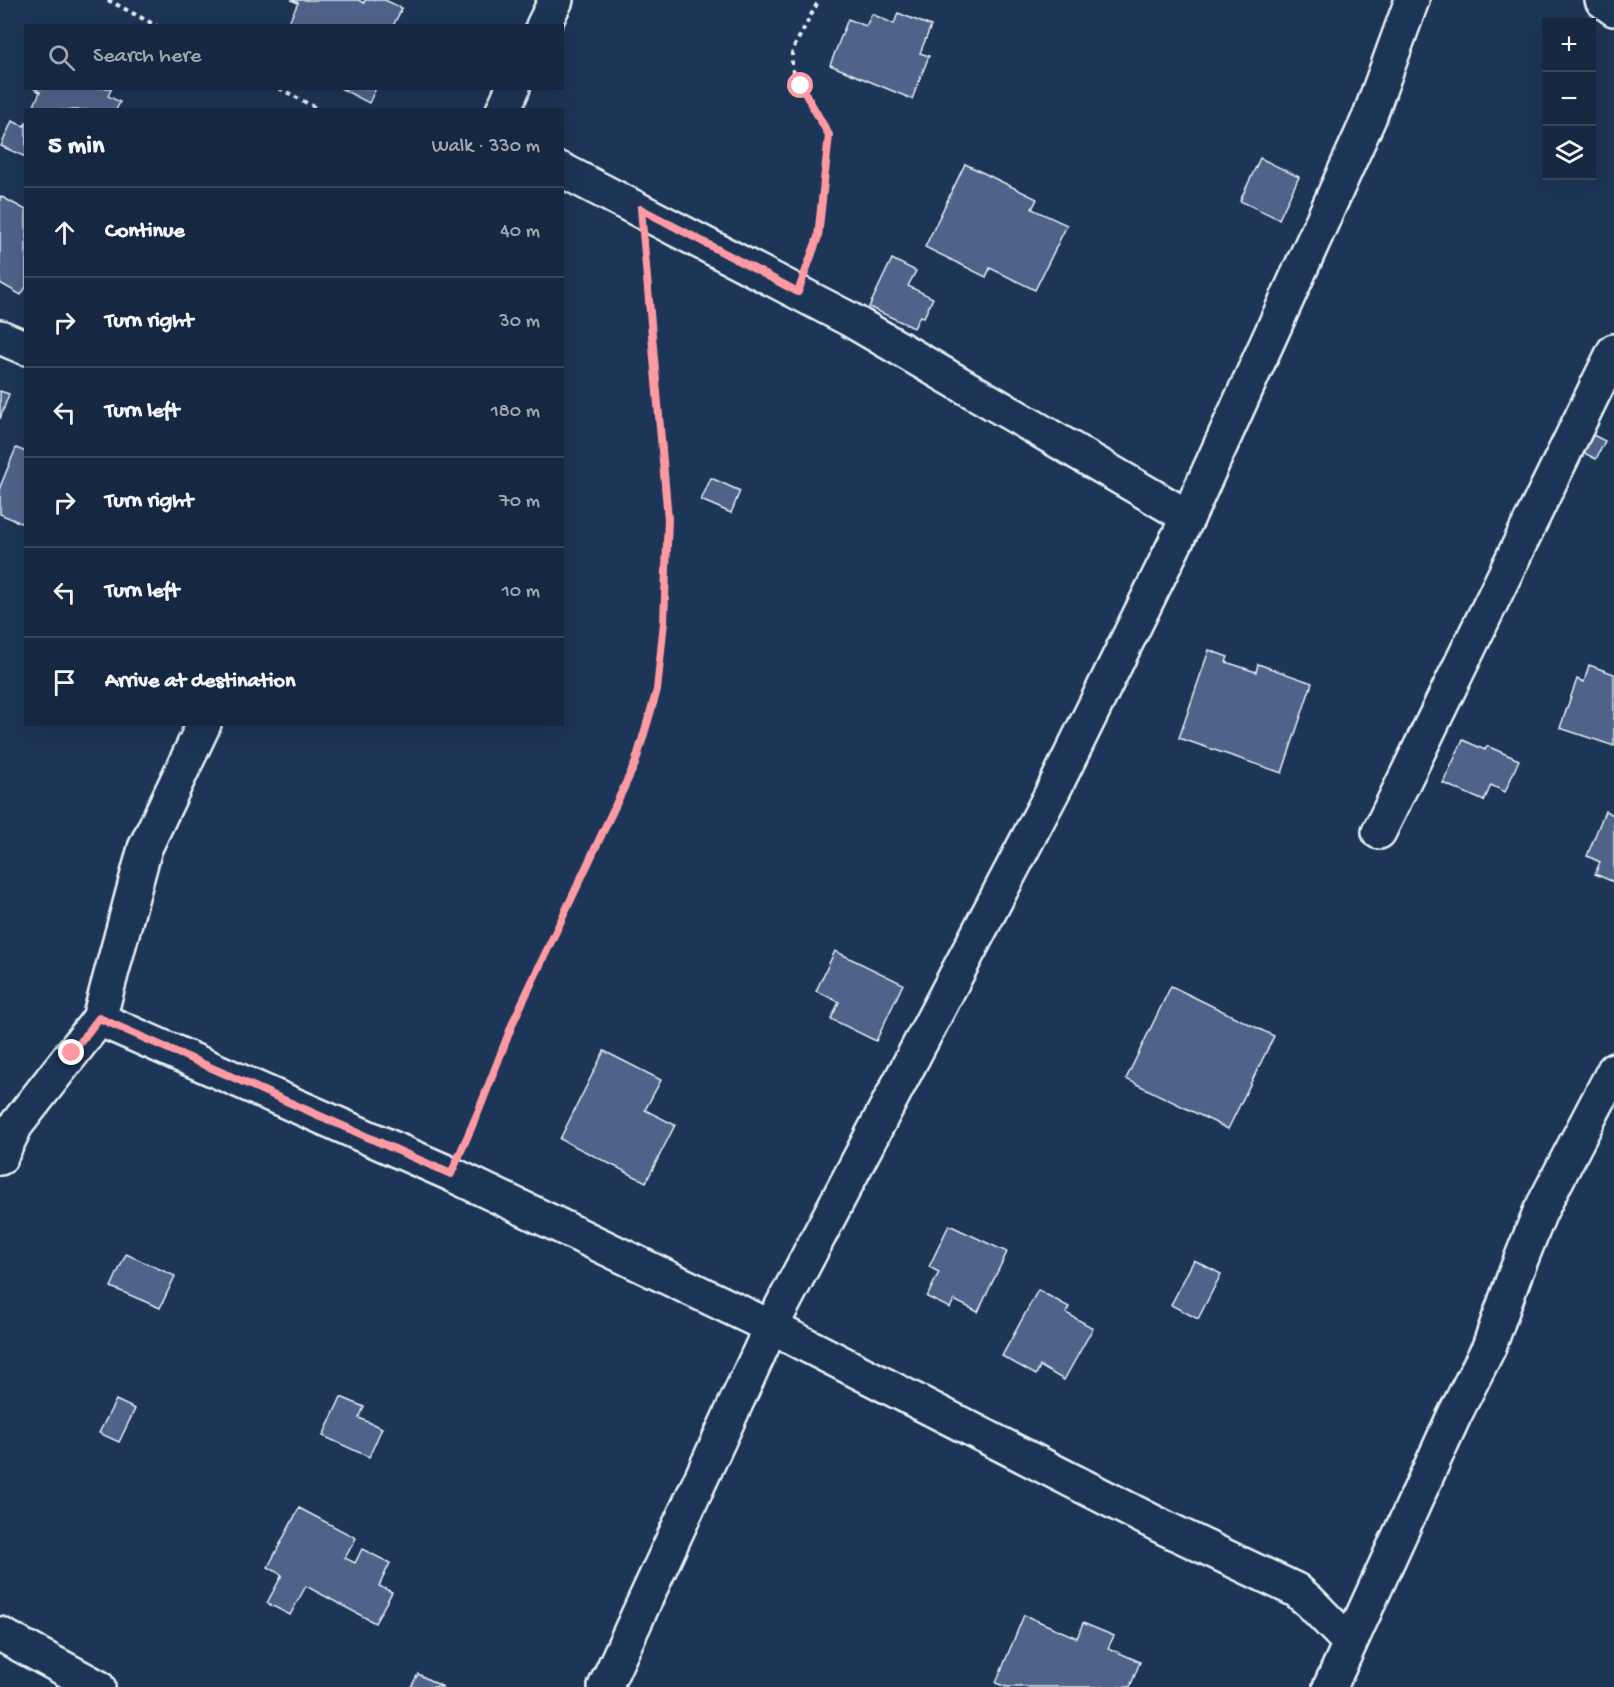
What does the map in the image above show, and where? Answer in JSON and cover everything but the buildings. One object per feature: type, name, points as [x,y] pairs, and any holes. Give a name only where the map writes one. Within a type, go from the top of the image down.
[{"type":"street","points":[[544,24],[556,0]]},
{"type":"street","points":[[605,1687],[771,1327],[1048,800],[1188,517],[1369,118],[1412,0]]},
{"type":"street","points":[[1602,0],[1614,9]]},
{"type":"street","points":[[504,108],[512,90]]},
{"type":"street","points":[[564,171],[849,319],[1188,517]]},
{"type":"street","points":[[0,337],[24,347]]},
{"type":"street","points":[[1379,832],[1614,351]]},
{"type":"street","points":[[0,1158],[8,1120],[99,1018],[145,848],[203,726]]},
{"type":"street","points":[[99,1018],[451,1174],[771,1327],[1165,1528],[1296,1590],[1350,1643]]},
{"type":"street","points":[[1330,1687],[1454,1416],[1489,1347],[1539,1212],[1614,1070]]},
{"type":"street","points":[[0,1634],[98,1687]]},
{"type":"path","points":[[108,0],[153,24]]},
{"type":"path","points":[[798,292],[818,237],[829,135],[792,69],[792,51],[819,0]]},
{"type":"path","points":[[283,90],[316,108]]},
{"type":"path","points":[[451,1174],[514,1020],[635,764],[657,690],[664,622],[668,519],[641,209]]},
{"type":"route","points":[[72,1053],[99,1018],[451,1174],[514,1020],[635,764],[657,690],[664,622],[668,519],[641,209],[798,292],[818,237],[829,135],[801,86]]}]
